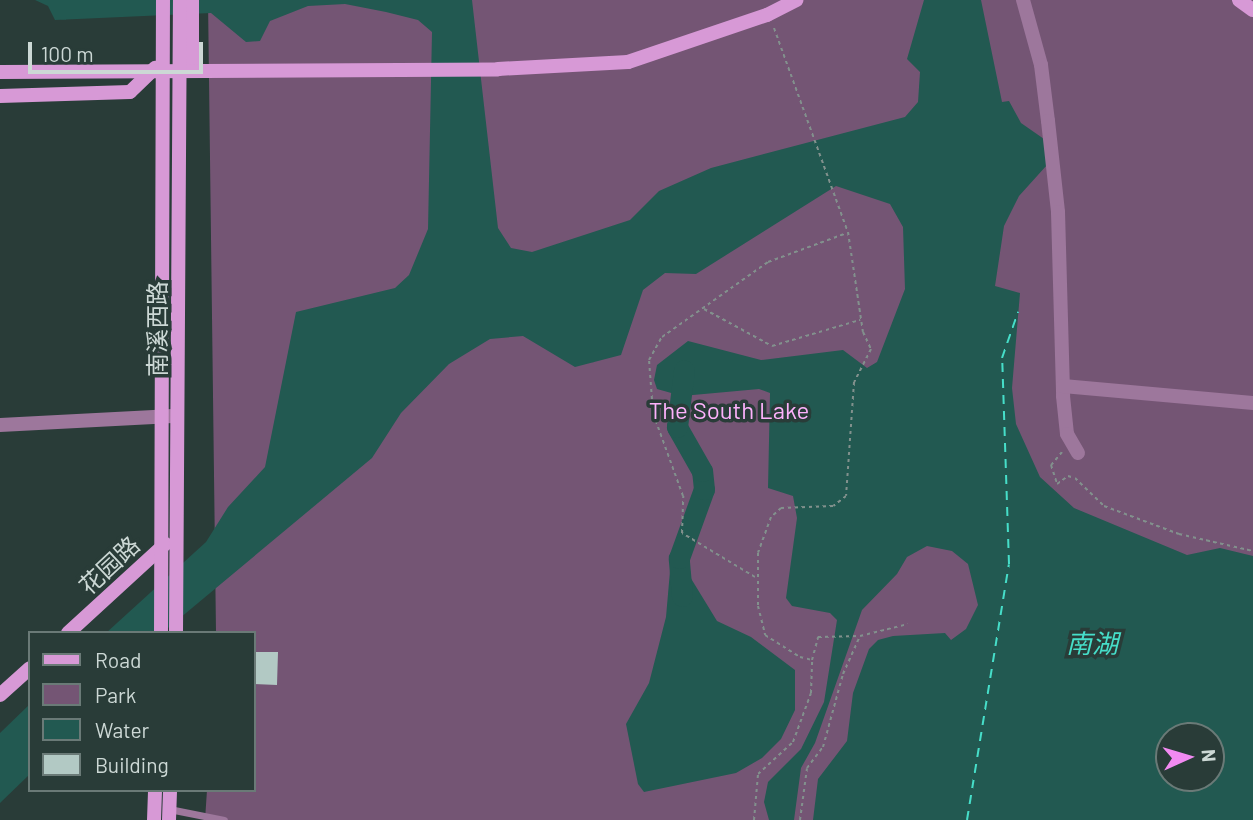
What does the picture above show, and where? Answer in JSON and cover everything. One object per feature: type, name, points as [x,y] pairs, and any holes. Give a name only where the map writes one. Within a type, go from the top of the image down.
[{"type":"main road","points":[[154,0],[158,26]]},
{"type":"main road","points":[[158,26],[163,0]]},
{"type":"main road","points":[[180,0],[186,27]]},
{"type":"main road","points":[[186,27],[192,0]]},
{"type":"main road","points":[[0,72],[159,68],[498,69],[628,62],[769,14],[796,0]]},
{"type":"main road","points":[[1238,0],[1253,10]]},
{"type":"main road","name":"南溪西路","points":[[158,26],[163,416],[161,631]]},
{"type":"main road","name":"南溪西路","points":[[176,631],[180,537],[186,27]]},
{"type":"main road","points":[[0,96],[130,92],[159,68]]},
{"type":"main road","name":"花园路","points":[[70,631],[162,547],[180,537]]},
{"type":"main road","points":[[0,695],[28,670]]},
{"type":"main road","points":[[154,814],[155,792]]},
{"type":"main road","points":[[169,815],[170,792]]},
{"type":"street","points":[[1023,0],[1041,65],[1058,212],[1063,386],[1074,447]]},
{"type":"street","points":[[1063,386],[1253,403]]},
{"type":"street","points":[[0,425],[180,415]]},
{"type":"lane","points":[[154,814],[224,820]]},
{"type":"path","points":[[769,14],[848,232],[861,320],[871,349],[854,382],[846,496],[833,506],[781,509],[771,517],[758,553],[756,578],[765,635],[778,647],[812,660]]},
{"type":"path","points":[[756,578],[682,533],[683,496],[653,413],[647,380],[649,360],[662,337],[768,262],[848,232]]},
{"type":"path","points":[[703,309],[772,346],[861,320]]},
{"type":"path","points":[[1074,447],[1051,465],[1057,485],[1068,476],[1075,478],[1104,506],[1179,534],[1253,551]]},
{"type":"path","points":[[754,820],[758,774],[793,742],[811,694],[812,660],[818,637],[860,636],[908,624]]},
{"type":"path","points":[[800,820],[807,768],[823,747],[836,695],[860,636]]},
{"type":"green space","name":"The South Lake","points":[[208,0],[1253,0],[1253,820],[205,820],[207,792],[256,792],[256,631],[216,631]]},
{"type":"water","name":"南湖","points":[[35,0],[472,0],[498,228],[511,248],[532,252],[630,220],[659,191],[711,168],[905,117],[918,102],[920,72],[907,59],[924,0],[981,0],[1002,102],[1009,101],[1021,123],[1044,139],[1047,165],[1019,196],[1004,226],[995,286],[1020,293],[1012,388],[1016,424],[1040,477],[1074,508],[1187,555],[1220,548],[1253,556],[1253,820],[813,820],[818,779],[847,741],[853,693],[869,649],[878,640],[893,636],[945,633],[951,640],[966,629],[978,605],[968,564],[952,551],[927,546],[907,557],[897,574],[862,610],[815,743],[801,768],[794,820],[769,820],[764,802],[768,782],[801,749],[824,702],[837,620],[830,613],[792,606],[786,598],[797,518],[793,496],[768,488],[770,393],[759,389],[682,396],[657,389],[654,380],[657,365],[688,341],[761,360],[843,350],[867,368],[877,362],[905,289],[903,227],[890,204],[836,186],[696,274],[665,273],[643,290],[621,355],[575,367],[523,336],[490,339],[449,364],[401,413],[372,458],[164,631],[108,631],[206,542],[228,507],[265,467],[296,312],[395,288],[409,275],[428,229],[432,32],[418,20],[345,4],[308,6],[270,21],[260,41],[246,42],[211,13],[55,20],[48,6]]},
{"type":"water","points":[[684,567],[717,621],[751,637],[795,670],[795,710],[781,739],[762,758],[736,773],[644,792],[638,784],[626,724],[649,683],[666,617],[670,571]]},
{"type":"water","points":[[28,706],[28,776],[0,803],[0,733]]},
{"type":"building","points":[[256,652],[278,652],[277,685],[256,684]]},
{"type":"waterway","points":[[682,596],[679,558],[704,489],[702,471],[677,427],[684,370]]},
{"type":"ferry route","points":[[967,820],[1009,564],[1002,358],[1018,312]]}]
